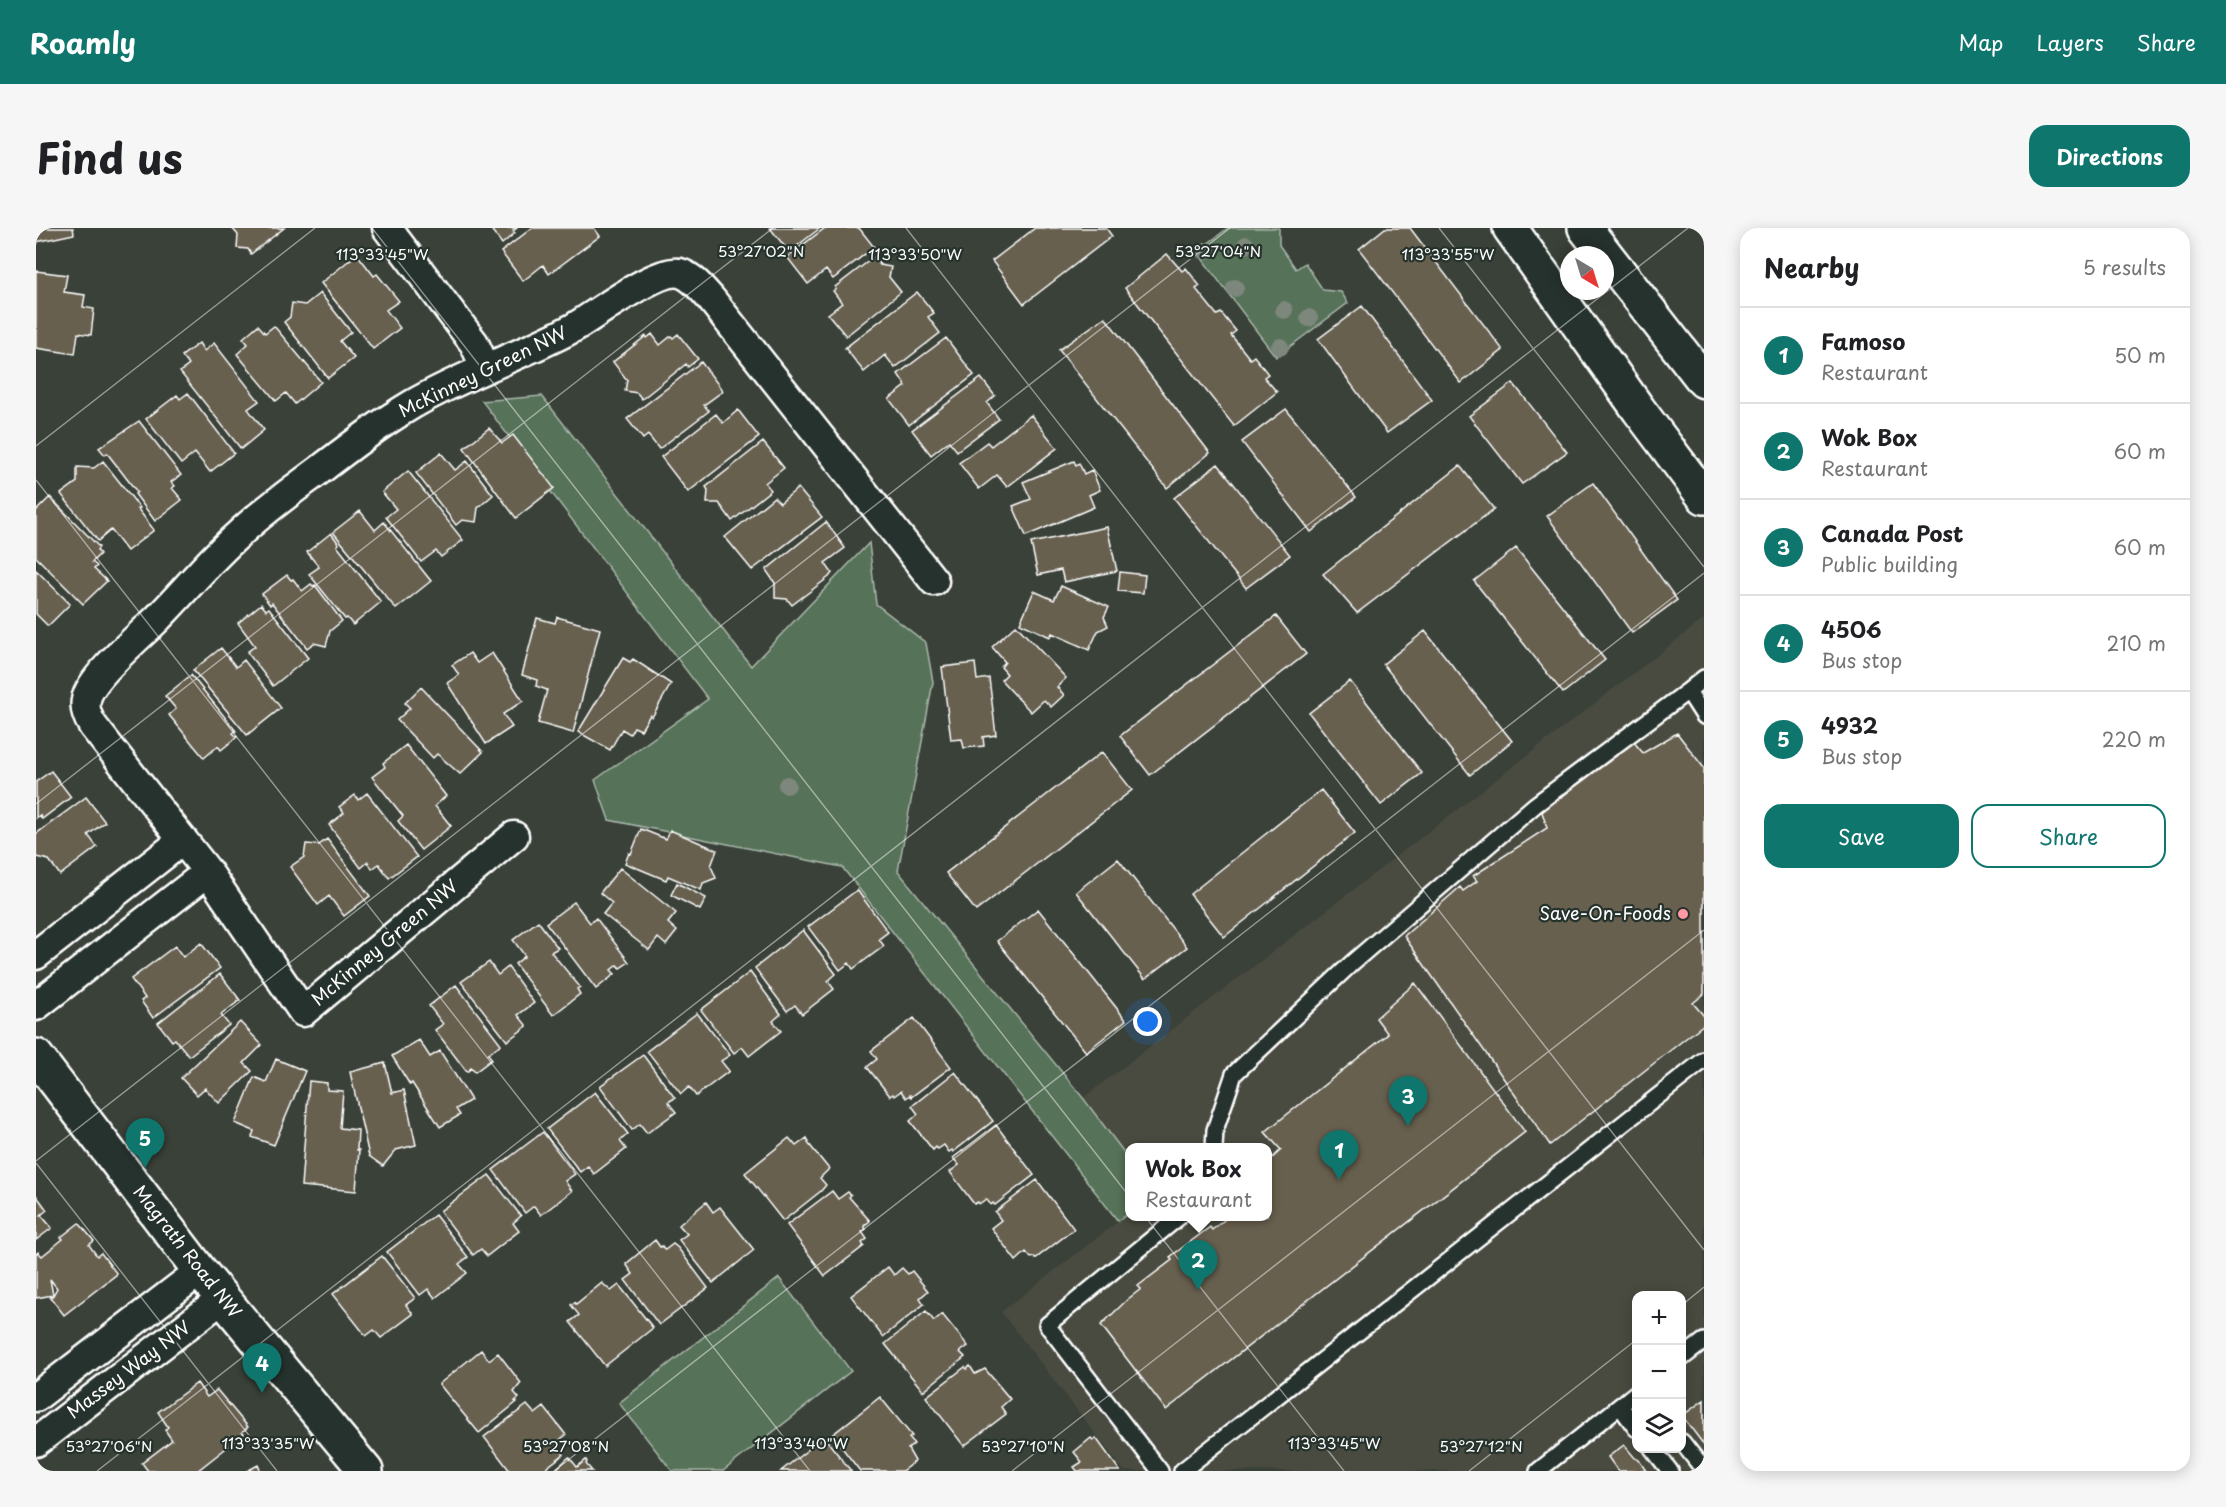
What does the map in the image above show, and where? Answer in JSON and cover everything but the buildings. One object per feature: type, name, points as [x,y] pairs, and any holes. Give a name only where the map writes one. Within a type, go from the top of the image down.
[{"type":"street","points":[[387,228],[467,333],[485,367]]},
{"type":"street","points":[[1510,228],[1668,451],[1704,497]]},
{"type":"street","points":[[1585,228],[1704,381]]},
{"type":"street","name":"McKinney Green NW","points":[[514,836],[303,1012],[208,872],[93,726],[87,716],[86,700],[92,687],[109,666],[238,534],[265,511],[389,419],[414,403],[485,367],[573,328],[649,280],[669,274],[681,273],[698,284],[711,299],[934,581]]},
{"type":"street","points":[[36,955],[183,840]]},
{"type":"street","points":[[36,1006],[208,872]]},
{"type":"street","name":"Magrath Road NW","points":[[36,1056],[222,1299],[366,1471]]},
{"type":"street","name":"Massey Way NW","points":[[36,1397],[200,1271]]},
{"type":"street","name":"Massey Way NW","points":[[36,1442],[222,1299]]},
{"type":"lane","points":[[1214,1143],[1215,1131],[1234,1074],[1353,962],[1535,805],[1704,678]]},
{"type":"lane","points":[[1688,692],[1704,716]]},
{"type":"lane","points":[[1182,1471],[1704,1060]]},
{"type":"lane","points":[[1160,1471],[1047,1325],[1174,1221]]},
{"type":"lane","points":[[1686,1355],[1704,1341]]},
{"type":"lane","points":[[1538,1471],[1632,1396]]},
{"type":"lane","points":[[1620,1406],[1632,1422]]},
{"type":"lane","points":[[1686,1447],[1704,1470]]},
{"type":"lane","points":[[1655,1453],[1670,1471]]},
{"type":"shaded area","points":[[1704,619],[1704,1471],[1124,1471],[1001,1312],[1125,1216],[1125,1221],[1272,1221],[1272,1143],[1125,1143],[1125,1154],[1083,1098]]},
{"type":"green space","points":[[1228,228],[1279,228],[1279,245],[1296,269],[1305,263],[1323,290],[1341,292],[1348,303],[1276,357],[1197,252]]},
{"type":"green space","points":[[542,396],[751,666],[869,543],[876,604],[926,643],[933,682],[898,871],[1083,1098],[1125,1154],[1125,1216],[1118,1221],[842,867],[609,820],[595,780],[708,699],[482,401]]},
{"type":"green space","points":[[779,1278],[851,1371],[723,1471],[672,1471],[619,1403]]},
{"type":"place","name":"Save-On-Foods","points":[[1683,914]]},
{"type":"place","name":"Canada Post","points":[[1408,1126]]},
{"type":"place","name":"4932","points":[[145,1168]]},
{"type":"place","name":"Famoso","points":[[1339,1180]]},
{"type":"place","name":"Wok Box","points":[[1198,1290]]},
{"type":"place","name":"4506","points":[[262,1393]]}]
